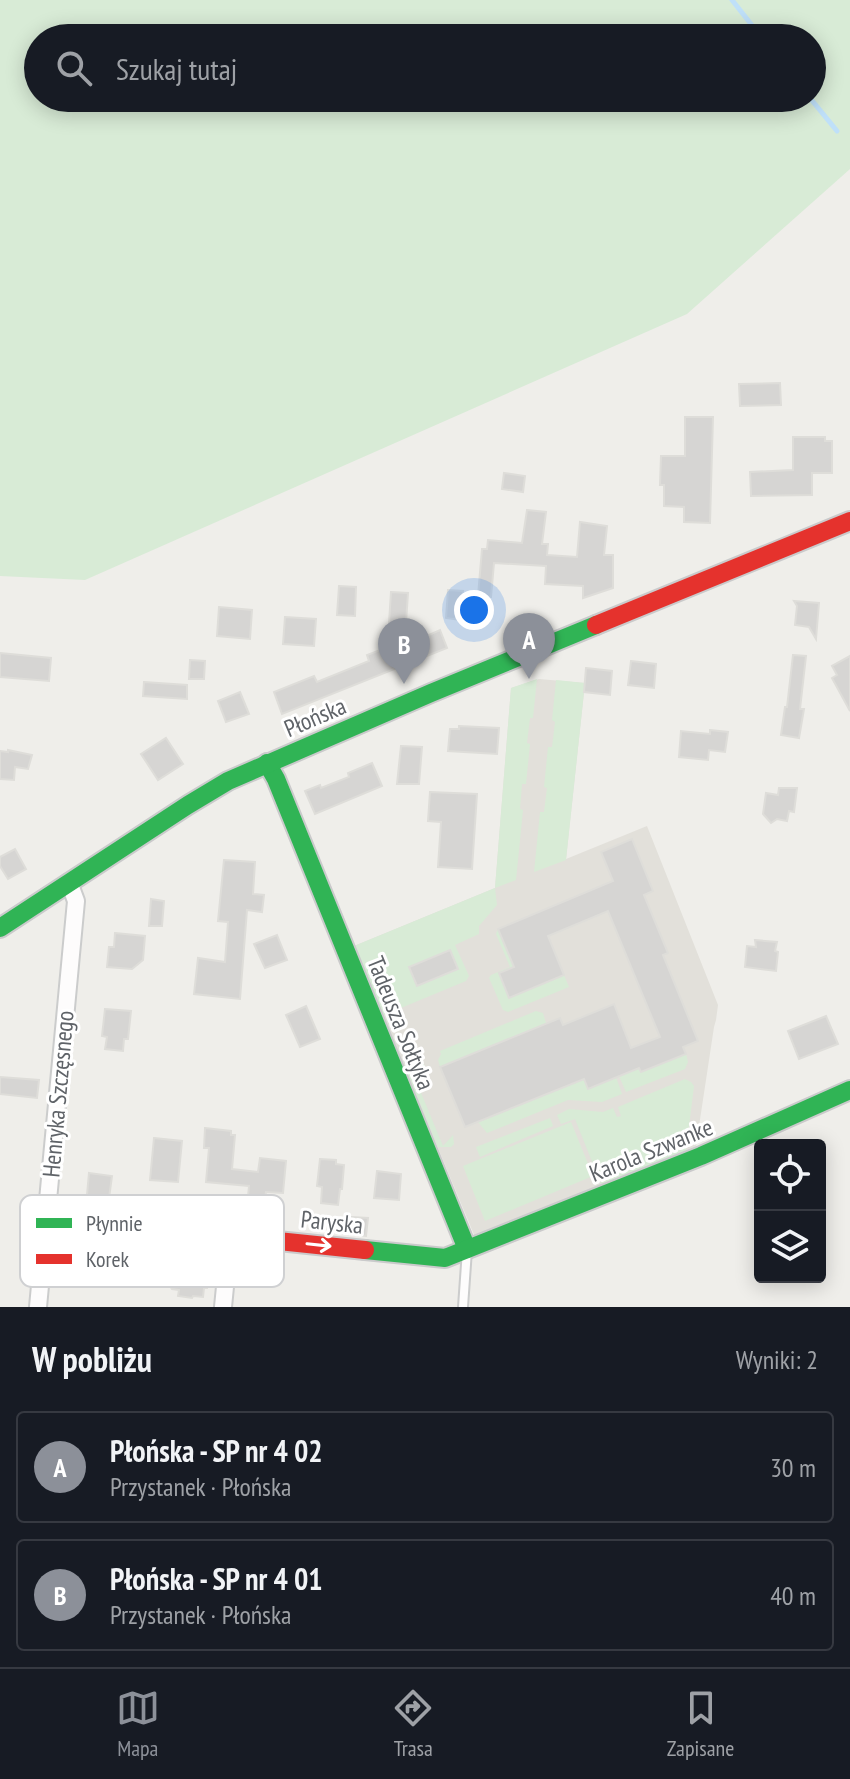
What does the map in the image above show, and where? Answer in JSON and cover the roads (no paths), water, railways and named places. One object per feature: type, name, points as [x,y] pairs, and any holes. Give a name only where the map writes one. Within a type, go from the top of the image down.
[{"type":"street","name":"Płońska","points":[[0,928],[228,781],[431,693],[850,521]]},
{"type":"street","name":"Tadeusza Sołtyka","points":[[267,763],[467,1249]]},
{"type":"street","name":"Henryka Szczęsnego","points":[[49,1195],[76,901],[69,882]]},
{"type":"street","name":"Karola Szwanke","points":[[467,1249],[701,1156],[850,1090]]},
{"type":"street","name":"Paryska","points":[[284,1242],[445,1258],[467,1249]]},
{"type":"street","name":"Henryka Szczęsnego","points":[[38,1307],[40,1287]]},
{"type":"street","points":[[223,1307],[225,1287]]},
{"type":"lane","name":"Tadeusza Sołtyka","points":[[463,1307],[467,1249]]},
{"type":"waterway","points":[[732,0],[751,24]]},
{"type":"waterway","points":[[821,112],[837,131]]},
{"type":"place","name":"Płońska - SP nr 4 02","points":[[529,679]]},
{"type":"place","name":"Płońska - SP nr 4 01","points":[[404,684]]}]
